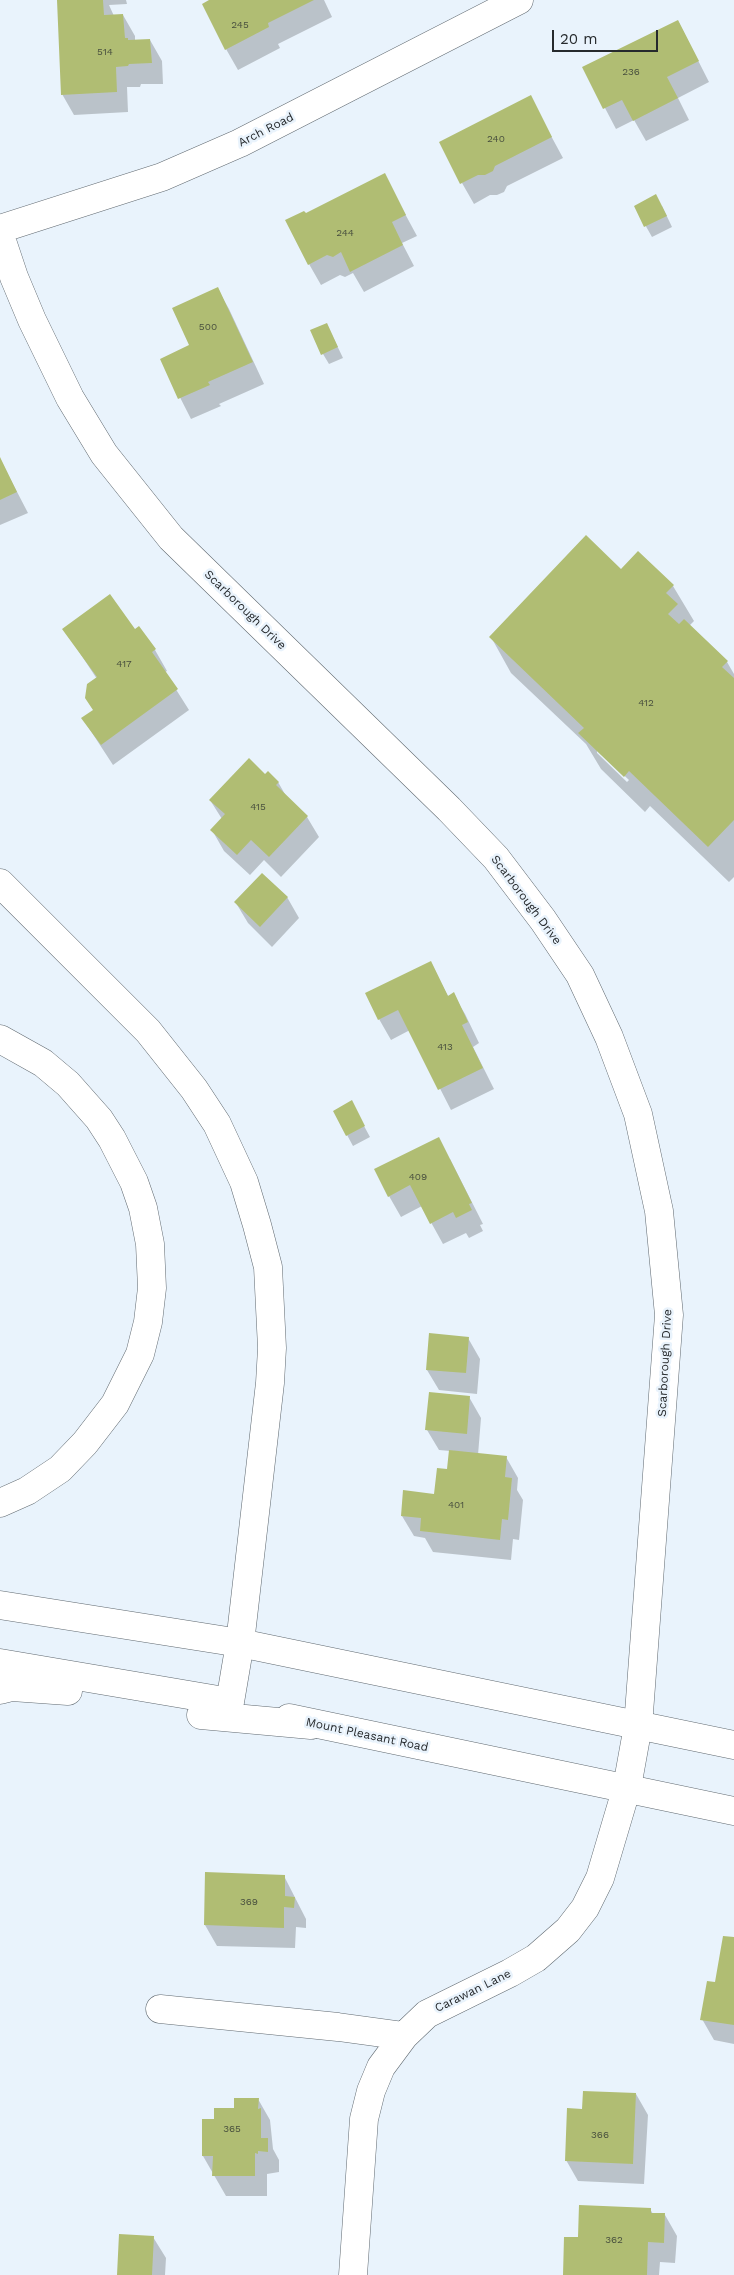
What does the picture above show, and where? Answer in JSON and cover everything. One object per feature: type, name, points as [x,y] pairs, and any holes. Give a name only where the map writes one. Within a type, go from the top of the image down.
[{"type":"main road","name":"Arch Road","points":[[0,229],[162,177],[240,143],[518,0]]},
{"type":"main road","name":"Scarborough Drive","points":[[0,235],[14,277],[32,320],[70,398],[104,454],[171,538],[449,809],[496,858],[543,920],[580,975],[609,1037],[638,1114],[659,1211],[669,1315],[638,1726]]},
{"type":"main road","points":[[0,883],[148,1031],[194,1089],[217,1124],[244,1182],[268,1268],[272,1348],[270,1383],[240,1643],[230,1702]]},
{"type":"main road","points":[[0,1039],[43,1063],[68,1084],[99,1119],[112,1139],[134,1182],[142,1208],[150,1244],[152,1288],[148,1322],[140,1354],[114,1404],[85,1443],[60,1469],[27,1491],[0,1503]]},
{"type":"main road","points":[[0,1606],[240,1643],[734,1745]]},
{"type":"main road","name":"Mount Pleasant Road","points":[[0,1663],[230,1702],[311,1724],[627,1787],[734,1811]]},
{"type":"main road","points":[[0,1690],[12,1687],[56,1689],[193,1714],[311,1724]]},
{"type":"main road","name":"Carawan Lane","points":[[353,2275],[364,2119],[381,2067],[404,2036],[427,2014],[536,1958],[568,1930],[585,1908],[600,1878],[627,1787],[638,1726]]},
{"type":"main road","points":[[160,2009],[338,2027],[404,2036]]},
{"type":"building","points":[[57,0],[103,0],[104,15],[123,14],[125,38],[128,38],[128,40],[150,39],[152,63],[129,64],[128,66],[116,67],[117,92],[61,95]]},
{"type":"building","points":[[209,0],[314,0],[268,23],[269,27],[225,50],[202,4]]},
{"type":"building","points":[[678,20],[699,61],[667,77],[678,98],[633,121],[622,100],[603,109],[582,67]]},
{"type":"building","points":[[531,95],[552,137],[495,166],[493,171],[485,175],[478,175],[460,184],[439,142]]},
{"type":"building","points":[[385,173],[406,215],[392,222],[403,245],[350,272],[341,252],[333,257],[327,255],[308,265],[285,220],[304,211],[306,213]]},
{"type":"building","points":[[656,194],[667,216],[644,227],[634,206]]},
{"type":"building","points":[[218,287],[253,362],[208,382],[210,385],[178,399],[160,359],[189,345],[172,308]]},
{"type":"building","points":[[327,323],[338,347],[321,355],[310,330]]},
{"type":"building","points":[[0,457],[17,492],[0,500]]},
{"type":"building","points":[[586,535],[621,569],[638,551],[674,585],[666,593],[678,604],[668,614],[679,624],[684,619],[728,661],[722,667],[734,678],[734,820],[708,847],[629,771],[624,777],[578,733],[584,728],[489,637]]},
{"type":"building","points":[[110,594],[135,629],[139,626],[156,649],[152,652],[178,689],[101,745],[81,718],[93,710],[85,698],[87,684],[97,677],[62,629]]},
{"type":"building","points":[[249,758],[265,774],[268,771],[279,782],[276,785],[308,816],[269,857],[251,840],[237,855],[210,830],[225,814],[209,800]]},
{"type":"building","points":[[262,873],[288,897],[260,927],[234,902]]},
{"type":"building","points":[[431,961],[448,996],[454,992],[468,1022],[462,1025],[483,1068],[438,1090],[398,1010],[378,1020],[365,993]]},
{"type":"building","points":[[352,1100],[365,1126],[346,1136],[333,1111]]},
{"type":"building","points":[[439,1137],[472,1203],[469,1204],[472,1210],[456,1218],[453,1212],[430,1224],[410,1185],[388,1197],[374,1169]]},
{"type":"building","points":[[429,1333],[469,1337],[466,1373],[426,1370]]},
{"type":"building","points":[[429,1392],[470,1396],[467,1434],[425,1430]]},
{"type":"building","points":[[449,1450],[507,1456],[505,1477],[512,1478],[508,1520],[502,1519],[500,1540],[420,1531],[421,1518],[401,1516],[403,1490],[434,1494],[437,1468],[447,1469]]},
{"type":"building","points":[[205,1872],[285,1875],[285,1896],[295,1897],[294,1908],[284,1907],[284,1928],[204,1925]]},
{"type":"building","points":[[723,1936],[734,1937],[734,2025],[700,2020],[707,1981],[715,1982]]},
{"type":"building","points":[[583,2091],[636,2093],[633,2164],[565,2161],[567,2108],[582,2109]]},
{"type":"building","points":[[234,2098],[259,2098],[258,2109],[261,2108],[261,2138],[268,2138],[268,2152],[258,2151],[258,2154],[255,2153],[255,2176],[212,2176],[213,2156],[202,2156],[202,2119],[214,2119],[214,2108],[234,2108]]},
{"type":"building","points":[[579,2205],[651,2208],[651,2213],[665,2213],[664,2243],[648,2242],[647,2275],[563,2275],[564,2237],[578,2237]]},
{"type":"building","points":[[119,2234],[154,2236],[152,2275],[117,2275]]}]
